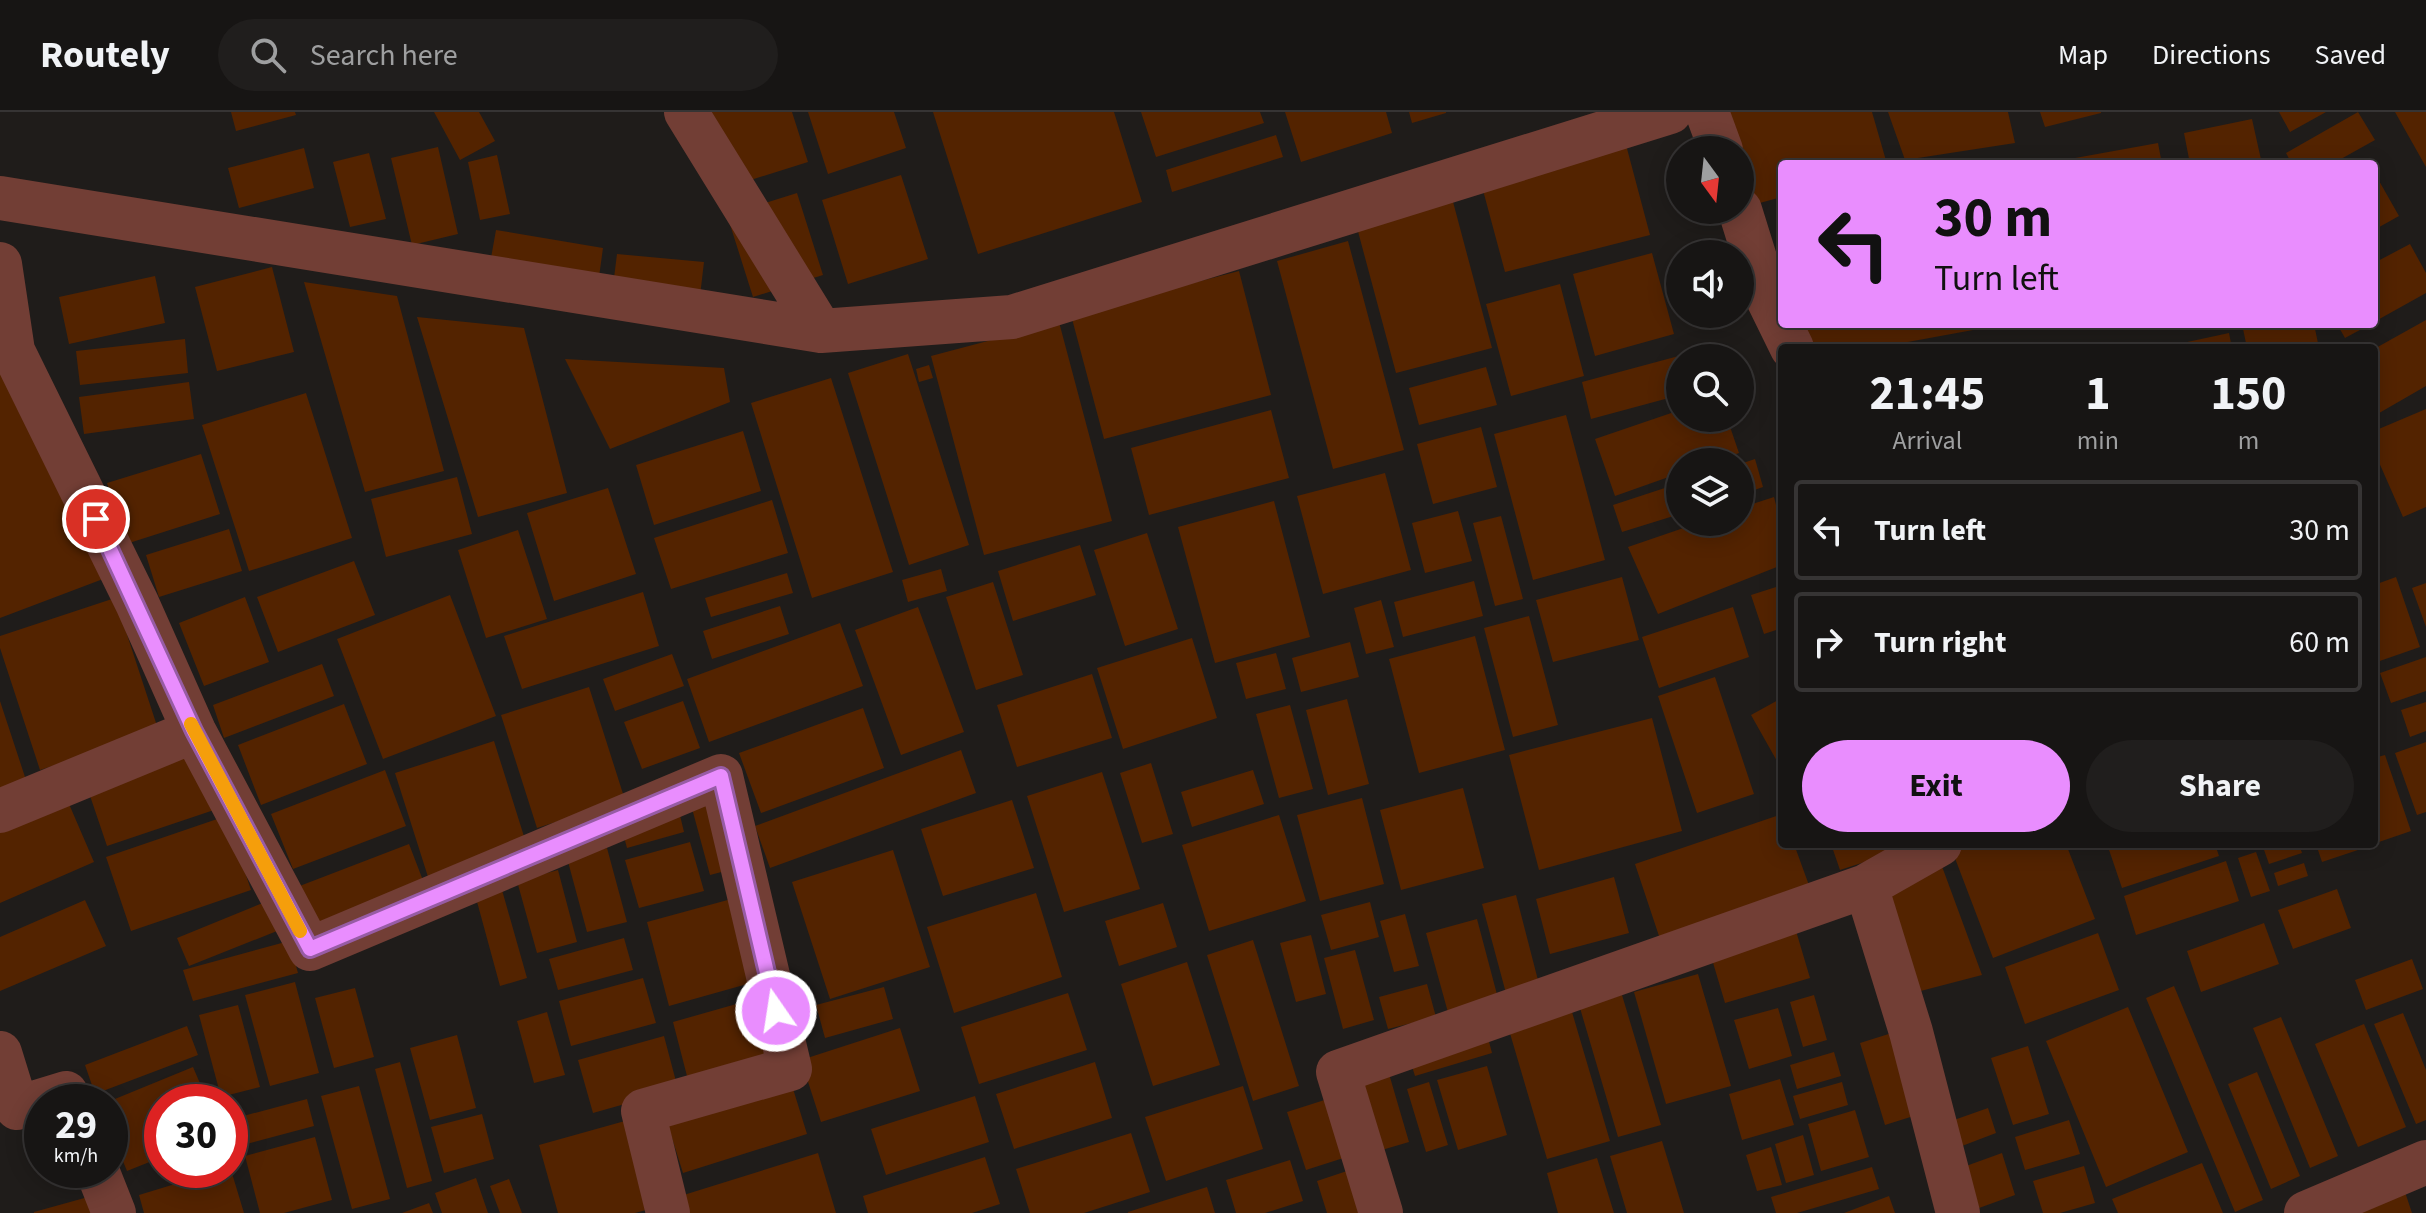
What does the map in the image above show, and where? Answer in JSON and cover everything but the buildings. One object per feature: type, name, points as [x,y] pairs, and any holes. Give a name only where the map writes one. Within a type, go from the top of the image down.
[{"type":"street","points":[[686,112],[821,331]]},
{"type":"street","points":[[0,198],[821,331],[1012,317],[1670,112]]},
{"type":"street","points":[[1707,112],[1716,136]]},
{"type":"street","points":[[1744,224],[1767,297],[1778,319]]},
{"type":"street","points":[[0,264],[7,352],[137,603],[194,731],[310,949],[721,776],[790,1069],[643,1111],[668,1213]]},
{"type":"street","points":[[0,811],[194,731]]},
{"type":"street","points":[[1381,1213],[1338,1072],[1866,886],[1933,848]]},
{"type":"street","points":[[1866,886],[1911,1032],[1958,1213]]},
{"type":"street","points":[[0,1053],[17,1108],[24,1106]]},
{"type":"street","points":[[2306,1213],[2426,1162]]},
{"type":"street","points":[[104,1188],[114,1213]]},
{"type":"slow traffic","points":[[191,724],[300,931]]},
{"type":"route","points":[[96,519],[194,731],[310,949],[721,776],[776,1011]]}]
